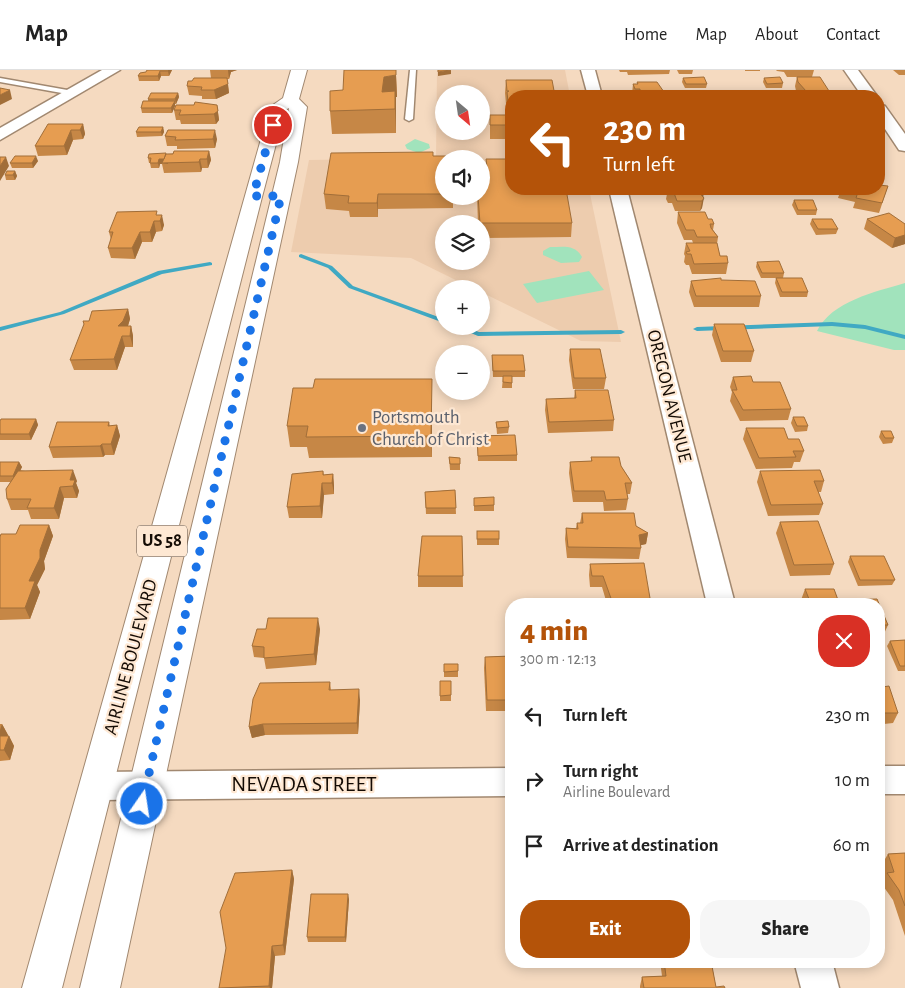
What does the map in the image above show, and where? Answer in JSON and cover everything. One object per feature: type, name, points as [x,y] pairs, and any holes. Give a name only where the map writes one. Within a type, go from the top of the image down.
[{"type":"main road","name":"AIRLINE BOULEVARD","points":[[42,988],[253,196],[278,107],[290,101],[299,70]]},
{"type":"main road","name":"US 58","points":[[100,988],[281,196],[299,107],[290,101]]},
{"type":"main road","points":[[253,196],[281,196]]},
{"type":"street","points":[[0,135],[113,70]]},
{"type":"street","points":[[588,70],[593,90]]},
{"type":"street","points":[[851,70],[866,90]]},
{"type":"street","points":[[885,118],[905,146]]},
{"type":"street","name":"OREGON AVENUE","points":[[619,195],[720,598]]},
{"type":"street","points":[[885,780],[905,780]]},
{"type":"street","name":"NEVADA STREET","points":[[96,786],[505,782]]},
{"type":"street","points":[[815,968],[820,988]]},
{"type":"lane","points":[[409,119],[413,70]]},
{"type":"lane","points":[[0,80],[72,93]]},
{"type":"shaded area","points":[[437,70],[565,70],[569,90],[505,90],[505,195],[590,195],[621,342],[581,341],[490,296],[490,280],[456,280],[435,270],[490,270],[490,215],[435,215],[435,270],[411,258],[291,252],[309,160],[435,158],[435,205],[490,205],[490,150],[436,150],[436,140],[490,140],[490,85],[437,85]]},
{"type":"green space","points":[[415,139],[429,144],[430,148],[419,153],[407,149],[405,145]]},
{"type":"green space","points":[[550,247],[572,248],[582,257],[579,262],[561,263],[543,255],[543,251]]},
{"type":"green space","points":[[589,271],[604,290],[537,303],[523,284]]},
{"type":"green space","points":[[905,283],[905,350],[894,350],[817,331],[833,312],[855,299]]},
{"type":"building","points":[[147,70],[169,70],[160,71],[158,76],[138,76]]},
{"type":"building","points":[[344,70],[396,70],[396,75],[384,77],[382,92],[395,91],[395,109],[330,111],[330,91],[343,90]]},
{"type":"building","points":[[704,77],[707,84],[686,84],[683,78]]},
{"type":"building","points":[[780,77],[783,83],[767,84],[764,78]]},
{"type":"building","points":[[797,77],[820,77],[828,90],[805,90],[798,82]]},
{"type":"building","points":[[194,78],[227,78],[228,84],[214,90],[201,90],[202,87],[187,86],[188,81],[192,81]]},
{"type":"building","points":[[506,80],[552,80],[554,90],[507,90]]},
{"type":"building","points":[[637,82],[657,82],[663,90],[635,89],[633,84],[638,84]]},
{"type":"building","points":[[0,88],[10,90],[0,95]]},
{"type":"building","points":[[151,93],[178,93],[175,99],[148,99]]},
{"type":"building","points":[[143,101],[175,101],[171,108],[141,108]]},
{"type":"building","points":[[195,102],[217,105],[218,111],[214,114],[179,115],[181,110],[174,110],[176,105],[194,105]]},
{"type":"building","points":[[490,115],[505,115],[505,125],[490,125]]},
{"type":"building","points":[[48,124],[83,124],[80,130],[71,130],[64,146],[35,146]]},
{"type":"building","points":[[139,127],[163,127],[161,132],[136,132]]},
{"type":"building","points":[[168,130],[215,130],[213,139],[175,140],[176,137],[165,136]]},
{"type":"building","points":[[174,151],[209,151],[207,159],[200,159],[199,162],[162,163],[166,154],[173,154]]},
{"type":"building","points":[[433,152],[433,156],[435,156],[435,194],[378,194],[377,203],[348,203],[349,196],[324,194],[331,153]]},
{"type":"building","points":[[166,153],[164,159],[159,159],[158,163],[150,163],[151,158],[148,158],[149,154]]},
{"type":"building","points":[[15,156],[36,156],[32,163],[10,163]]},
{"type":"building","points":[[0,157],[6,157],[0,166]]},
{"type":"building","points":[[490,159],[505,159],[505,195],[567,195],[572,223],[490,223],[490,215],[479,215],[479,205],[490,205]]},
{"type":"building","points":[[7,171],[15,171],[13,175],[5,175]]},
{"type":"building","points":[[675,195],[701,195],[704,198],[702,201],[677,201]]},
{"type":"building","points":[[857,195],[885,195],[882,203],[856,198]]},
{"type":"building","points":[[794,200],[813,200],[817,210],[798,210]]},
{"type":"building","points":[[157,211],[156,215],[162,215],[160,221],[154,221],[150,232],[140,232],[132,248],[108,248],[113,232],[109,232],[117,212]]},
{"type":"building","points":[[678,212],[705,212],[708,219],[712,219],[714,224],[710,224],[711,228],[718,237],[697,237],[694,230],[686,230]]},
{"type":"building","points":[[889,213],[905,224],[905,235],[895,238],[867,219]]},
{"type":"building","points":[[812,219],[832,219],[838,229],[818,229]]},
{"type":"building","points":[[686,243],[717,243],[720,256],[727,256],[728,263],[694,264],[691,254],[686,252],[690,251]]},
{"type":"building","points":[[779,261],[784,273],[762,273],[757,262]]},
{"type":"building","points":[[721,278],[721,280],[755,281],[761,296],[696,296],[691,281]]},
{"type":"building","points":[[776,278],[802,278],[808,292],[782,292]]},
{"type":"building","points":[[128,309],[123,321],[118,326],[131,326],[130,336],[122,336],[114,359],[70,360],[84,324],[83,321],[89,321],[92,311]]},
{"type":"building","points":[[714,324],[744,324],[754,351],[723,351]]},
{"type":"building","points":[[570,349],[600,349],[606,378],[574,378]]},
{"type":"building","points":[[492,355],[523,355],[525,371],[493,371]]},
{"type":"building","points":[[503,376],[512,376],[512,383],[503,382]]},
{"type":"building","points":[[751,376],[753,382],[780,382],[791,409],[743,410],[732,390],[737,390],[733,377]]},
{"type":"building","name":"Portsmouth Church of Christ","points":[[315,379],[432,379],[431,436],[306,437],[308,426],[287,426],[293,388],[313,388]]},
{"type":"building","points":[[575,390],[608,390],[614,420],[549,422],[546,399],[576,398]]},
{"type":"building","points":[[793,417],[804,417],[808,426],[797,426]]},
{"type":"building","points":[[1,419],[36,419],[29,434],[0,434]]},
{"type":"building","points":[[508,421],[509,427],[497,428],[496,422]]},
{"type":"building","points":[[57,422],[109,422],[108,426],[117,425],[111,444],[49,447]]},
{"type":"building","points":[[746,428],[784,428],[788,439],[799,439],[804,451],[793,451],[796,457],[759,458]]},
{"type":"building","points":[[881,431],[891,431],[894,438],[885,438]]},
{"type":"building","points":[[515,435],[517,455],[478,456],[477,436]]},
{"type":"building","points":[[449,457],[460,458],[460,464],[450,464]]},
{"type":"building","points":[[591,457],[619,457],[621,466],[632,483],[625,483],[628,499],[606,500],[604,491],[574,491],[570,462],[592,461]]},
{"type":"building","points":[[0,462],[19,462],[13,476],[0,476]]},
{"type":"building","points":[[73,470],[70,480],[75,480],[73,486],[60,487],[54,508],[27,508],[31,499],[7,499],[6,489],[18,471]]},
{"type":"building","points":[[820,470],[824,481],[814,481],[823,504],[771,505],[760,471]]},
{"type":"building","points":[[323,471],[323,475],[333,474],[332,483],[322,483],[320,506],[287,507],[292,474]]},
{"type":"building","points":[[455,490],[456,508],[426,508],[425,492]]},
{"type":"building","points":[[494,497],[494,505],[474,506],[474,498]]},
{"type":"building","points":[[582,513],[634,513],[636,526],[648,533],[639,535],[641,548],[568,547],[566,528],[578,529],[577,523],[583,523]]},
{"type":"building","points":[[818,521],[834,564],[794,565],[780,522]]},
{"type":"building","points":[[20,525],[49,525],[40,550],[40,558],[29,581],[35,581],[25,608],[0,608],[0,537],[1,534],[16,534]]},
{"type":"building","points":[[477,531],[499,531],[499,539],[477,539]]},
{"type":"building","points":[[422,536],[462,536],[463,576],[418,576]]},
{"type":"building","points":[[850,556],[884,556],[895,580],[860,580]]},
{"type":"building","points":[[644,563],[650,598],[611,598],[603,576],[592,576],[590,564]]},
{"type":"building","points":[[805,589],[834,589],[837,598],[809,598]]},
{"type":"building","points":[[268,618],[318,618],[314,654],[264,658],[264,647],[252,646],[257,629],[266,629]]},
{"type":"building","points":[[905,640],[905,666],[900,666],[890,641]]},
{"type":"building","points":[[505,656],[505,700],[487,700],[485,657]]},
{"type":"building","points":[[444,664],[458,664],[458,671],[444,672]]},
{"type":"building","points":[[440,681],[451,681],[451,695],[440,696]]},
{"type":"building","points":[[330,682],[329,690],[359,689],[357,723],[263,724],[249,727],[253,699],[260,683]]},
{"type":"building","points":[[889,686],[898,713],[885,713],[885,687]]},
{"type":"building","points":[[0,736],[9,736],[4,750],[0,750]]},
{"type":"building","points":[[905,853],[905,906],[899,890],[887,873],[894,872],[888,854]]},
{"type":"building","points":[[292,870],[283,945],[272,946],[269,986],[219,988],[226,948],[220,912],[235,873]]},
{"type":"building","points":[[311,894],[348,894],[345,937],[307,937]]},
{"type":"building","points":[[665,968],[712,968],[716,987],[724,986],[725,988],[644,988],[642,977],[666,976]]},
{"type":"waterway","points":[[301,256],[330,267],[351,287],[435,318]]},
{"type":"waterway","points":[[0,329],[62,313],[160,272],[210,264]]},
{"type":"waterway","points":[[697,329],[832,324],[865,327],[905,337]]},
{"type":"waterway","points":[[490,334],[621,332]]},
{"type":"place","name":"Portsmouth Church of Christ","points":[[362,428]]},
{"type":"route","points":[[142,804],[281,196],[253,196],[273,125]]}]
